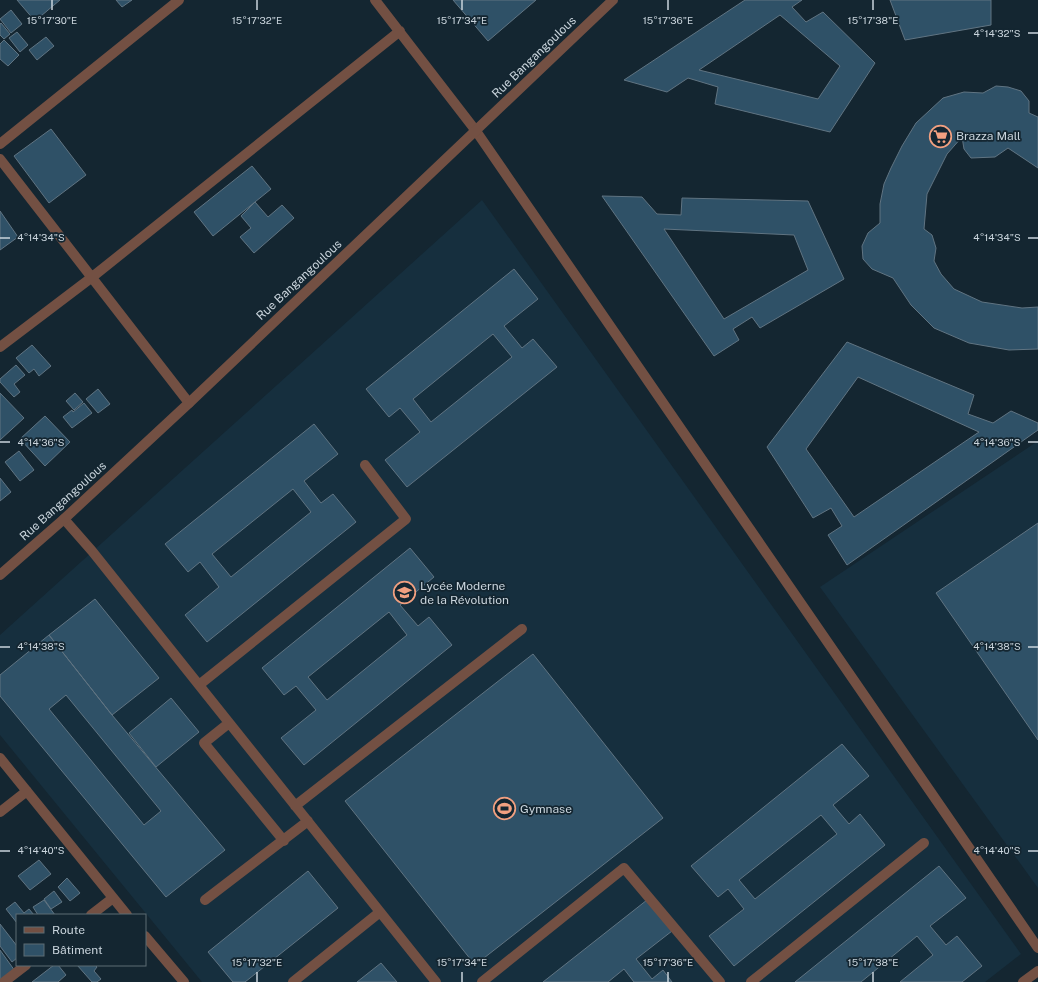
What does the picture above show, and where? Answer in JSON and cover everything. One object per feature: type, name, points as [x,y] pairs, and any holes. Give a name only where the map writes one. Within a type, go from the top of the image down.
[{"type":"street","points":[[0,144],[179,0]]},
{"type":"street","points":[[375,0],[476,131],[1038,948]]},
{"type":"street","name":"Rue Bangangoulous","points":[[0,575],[189,403],[613,0]]},
{"type":"street","points":[[0,346],[91,278],[400,31]]},
{"type":"street","points":[[0,159],[189,403]]},
{"type":"street","points":[[199,685],[406,518],[364,465]]},
{"type":"street","points":[[64,518],[92,551],[436,982]]},
{"type":"street","points":[[295,806],[522,628]]},
{"type":"street","points":[[229,724],[204,743],[284,841]]},
{"type":"street","points":[[0,758],[126,914]]},
{"type":"street","points":[[0,812],[27,791]]},
{"type":"street","points":[[205,900],[284,841],[308,821]]},
{"type":"street","points":[[751,982],[924,843]]},
{"type":"street","points":[[482,982],[624,868],[720,982]]},
{"type":"street","points":[[92,914],[113,898]]},
{"type":"street","points":[[293,982],[380,912]]},
{"type":"street","points":[[146,937],[184,982]]},
{"type":"street","points":[[4,982],[25,966]]},
{"type":"street","points":[[1023,982],[1038,971]]},
{"type":"shaded area","name":"Lycée Moderne de la Révolution","points":[[482,200],[1021,954],[985,982],[202,982],[0,735],[0,635]]},
{"type":"shaded area","points":[[1038,441],[1038,888],[820,587]]},
{"type":"building","points":[[17,0],[60,0],[35,21]]},
{"type":"building","points":[[116,0],[132,0],[122,7]]},
{"type":"building","points":[[453,0],[536,0],[488,41]]},
{"type":"building","points":[[745,0],[802,0],[792,7],[806,22],[823,12],[875,63],[830,132],[715,104],[718,87],[688,78],[667,92],[624,80]],"holes":[[[780,15],[840,66],[818,99],[699,70]]]},
{"type":"building","points":[[890,0],[991,0],[991,25],[905,40]]},
{"type":"building","points":[[11,10],[22,24],[11,33],[0,19]]},
{"type":"building","points":[[1,23],[10,34],[4,39],[0,35]]},
{"type":"building","points":[[17,32],[28,45],[20,52],[9,38]]},
{"type":"building","points":[[46,37],[54,46],[37,60],[29,50]]},
{"type":"building","points":[[4,40],[19,55],[8,66],[0,59],[0,44]]},
{"type":"building","points":[[996,86],[1008,87],[1021,91],[1029,101],[1029,113],[1038,117],[1038,168],[1008,148],[995,157],[971,158],[964,149],[962,137],[947,154],[927,194],[924,229],[932,235],[936,248],[934,261],[941,274],[954,289],[982,302],[1022,308],[1038,307],[1038,349],[1009,350],[969,343],[934,328],[911,305],[893,278],[872,269],[863,259],[862,246],[868,233],[880,223],[880,204],[884,184],[902,146],[916,123],[943,98],[964,92],[983,93]]},
{"type":"building","points":[[51,129],[86,175],[49,203],[14,156]]},
{"type":"building","points":[[252,166],[271,189],[213,236],[194,212]]},
{"type":"building","points":[[602,196],[642,197],[657,214],[681,215],[682,198],[808,201],[844,279],[760,328],[752,317],[733,329],[739,340],[714,356]],"holes":[[[664,229],[794,235],[808,270],[724,319]]]},
{"type":"building","points":[[255,202],[268,217],[282,205],[294,218],[254,253],[240,237],[251,228],[241,216]]},
{"type":"building","points":[[0,211],[18,237],[0,250]]},
{"type":"building","points":[[514,269],[538,299],[504,326],[522,348],[533,339],[557,367],[407,487],[385,460],[420,432],[400,408],[389,417],[366,389]],"holes":[[[493,334],[512,357],[431,422],[413,399]]]},
{"type":"building","points":[[847,342],[974,395],[968,414],[993,423],[1011,411],[1038,423],[1038,430],[847,565],[828,535],[842,526],[831,508],[813,518],[767,447]],"holes":[[[858,377],[979,432],[854,517],[806,449]]]},
{"type":"building","points":[[32,345],[51,366],[39,376],[34,369],[29,373],[16,358]]},
{"type":"building","points":[[16,365],[25,375],[14,384],[20,392],[14,397],[0,382],[0,379]]},
{"type":"building","points":[[98,389],[110,404],[98,413],[86,399]]},
{"type":"building","points":[[0,393],[24,418],[0,440]]},
{"type":"building","points":[[75,393],[83,402],[74,410],[66,401]]},
{"type":"building","points":[[84,403],[92,413],[72,428],[63,417],[72,410],[73,412]]},
{"type":"building","points":[[45,416],[70,442],[45,466],[20,439]]},
{"type":"building","points":[[314,424],[338,454],[304,481],[321,503],[333,494],[356,522],[207,642],[185,615],[219,587],[200,562],[188,572],[165,544]],"holes":[[[293,489],[311,512],[231,577],[212,554]]]},
{"type":"building","points":[[19,451],[34,470],[20,481],[5,462]]},
{"type":"building","points":[[0,478],[11,492],[0,501]]},
{"type":"building","points":[[1038,523],[1038,740],[936,593]]},
{"type":"building","points":[[410,548],[434,577],[400,605],[418,626],[429,617],[452,645],[304,765],[281,738],[316,710],[296,686],[284,695],[262,668]],"holes":[[[389,612],[407,635],[327,700],[308,677]]]},
{"type":"building","points":[[95,599],[159,678],[112,715],[49,635]]},
{"type":"building","points":[[49,635],[112,715],[225,850],[166,897],[0,696],[0,675]],"holes":[[[66,695],[161,811],[144,825],[49,709]]]},
{"type":"building","name":"Gymnase","points":[[533,654],[663,818],[475,965],[345,801]]},
{"type":"building","points":[[171,698],[199,732],[156,767],[129,733]]},
{"type":"building","points":[[842,744],[869,776],[833,805],[849,824],[860,814],[885,845],[734,966],[709,936],[744,909],[728,889],[718,897],[691,866]],"holes":[[[821,815],[837,834],[755,899],[739,880]]]},
{"type":"building","points":[[39,860],[51,874],[30,890],[18,876]]},
{"type":"building","points":[[939,866],[966,898],[930,926],[946,945],[957,936],[982,966],[962,982],[900,982],[933,955],[917,936],[861,982],[795,982]]},
{"type":"building","points":[[308,871],[338,908],[245,982],[233,982],[208,952]]},
{"type":"building","points":[[67,878],[80,893],[70,901],[58,887]]},
{"type":"building","points":[[54,891],[62,902],[51,909],[44,899]]},
{"type":"building","points":[[44,900],[54,914],[37,914],[33,907]]},
{"type":"building","points":[[647,900],[672,931],[636,959],[652,979],[663,970],[672,982],[634,982],[624,969],[608,982],[543,982]]},
{"type":"building","points":[[15,902],[24,913],[29,909],[33,914],[16,914],[16,922],[6,909]]},
{"type":"building","points":[[0,924],[16,945],[16,959],[12,962],[0,946]]},
{"type":"building","points":[[0,950],[15,971],[0,981]]},
{"type":"building","points":[[381,963],[397,982],[357,982]]},
{"type":"building","points":[[53,966],[59,966],[66,975],[58,982],[32,982]]},
{"type":"building","points":[[78,966],[97,967],[94,971],[101,979],[97,982],[92,982]]},
{"type":"place","name":"Brazza Mall","points":[[941,136]]},
{"type":"place","name":"Lycée Moderne de la Révolution","points":[[405,593]]},
{"type":"place","name":"Gymnase","points":[[504,809]]}]
